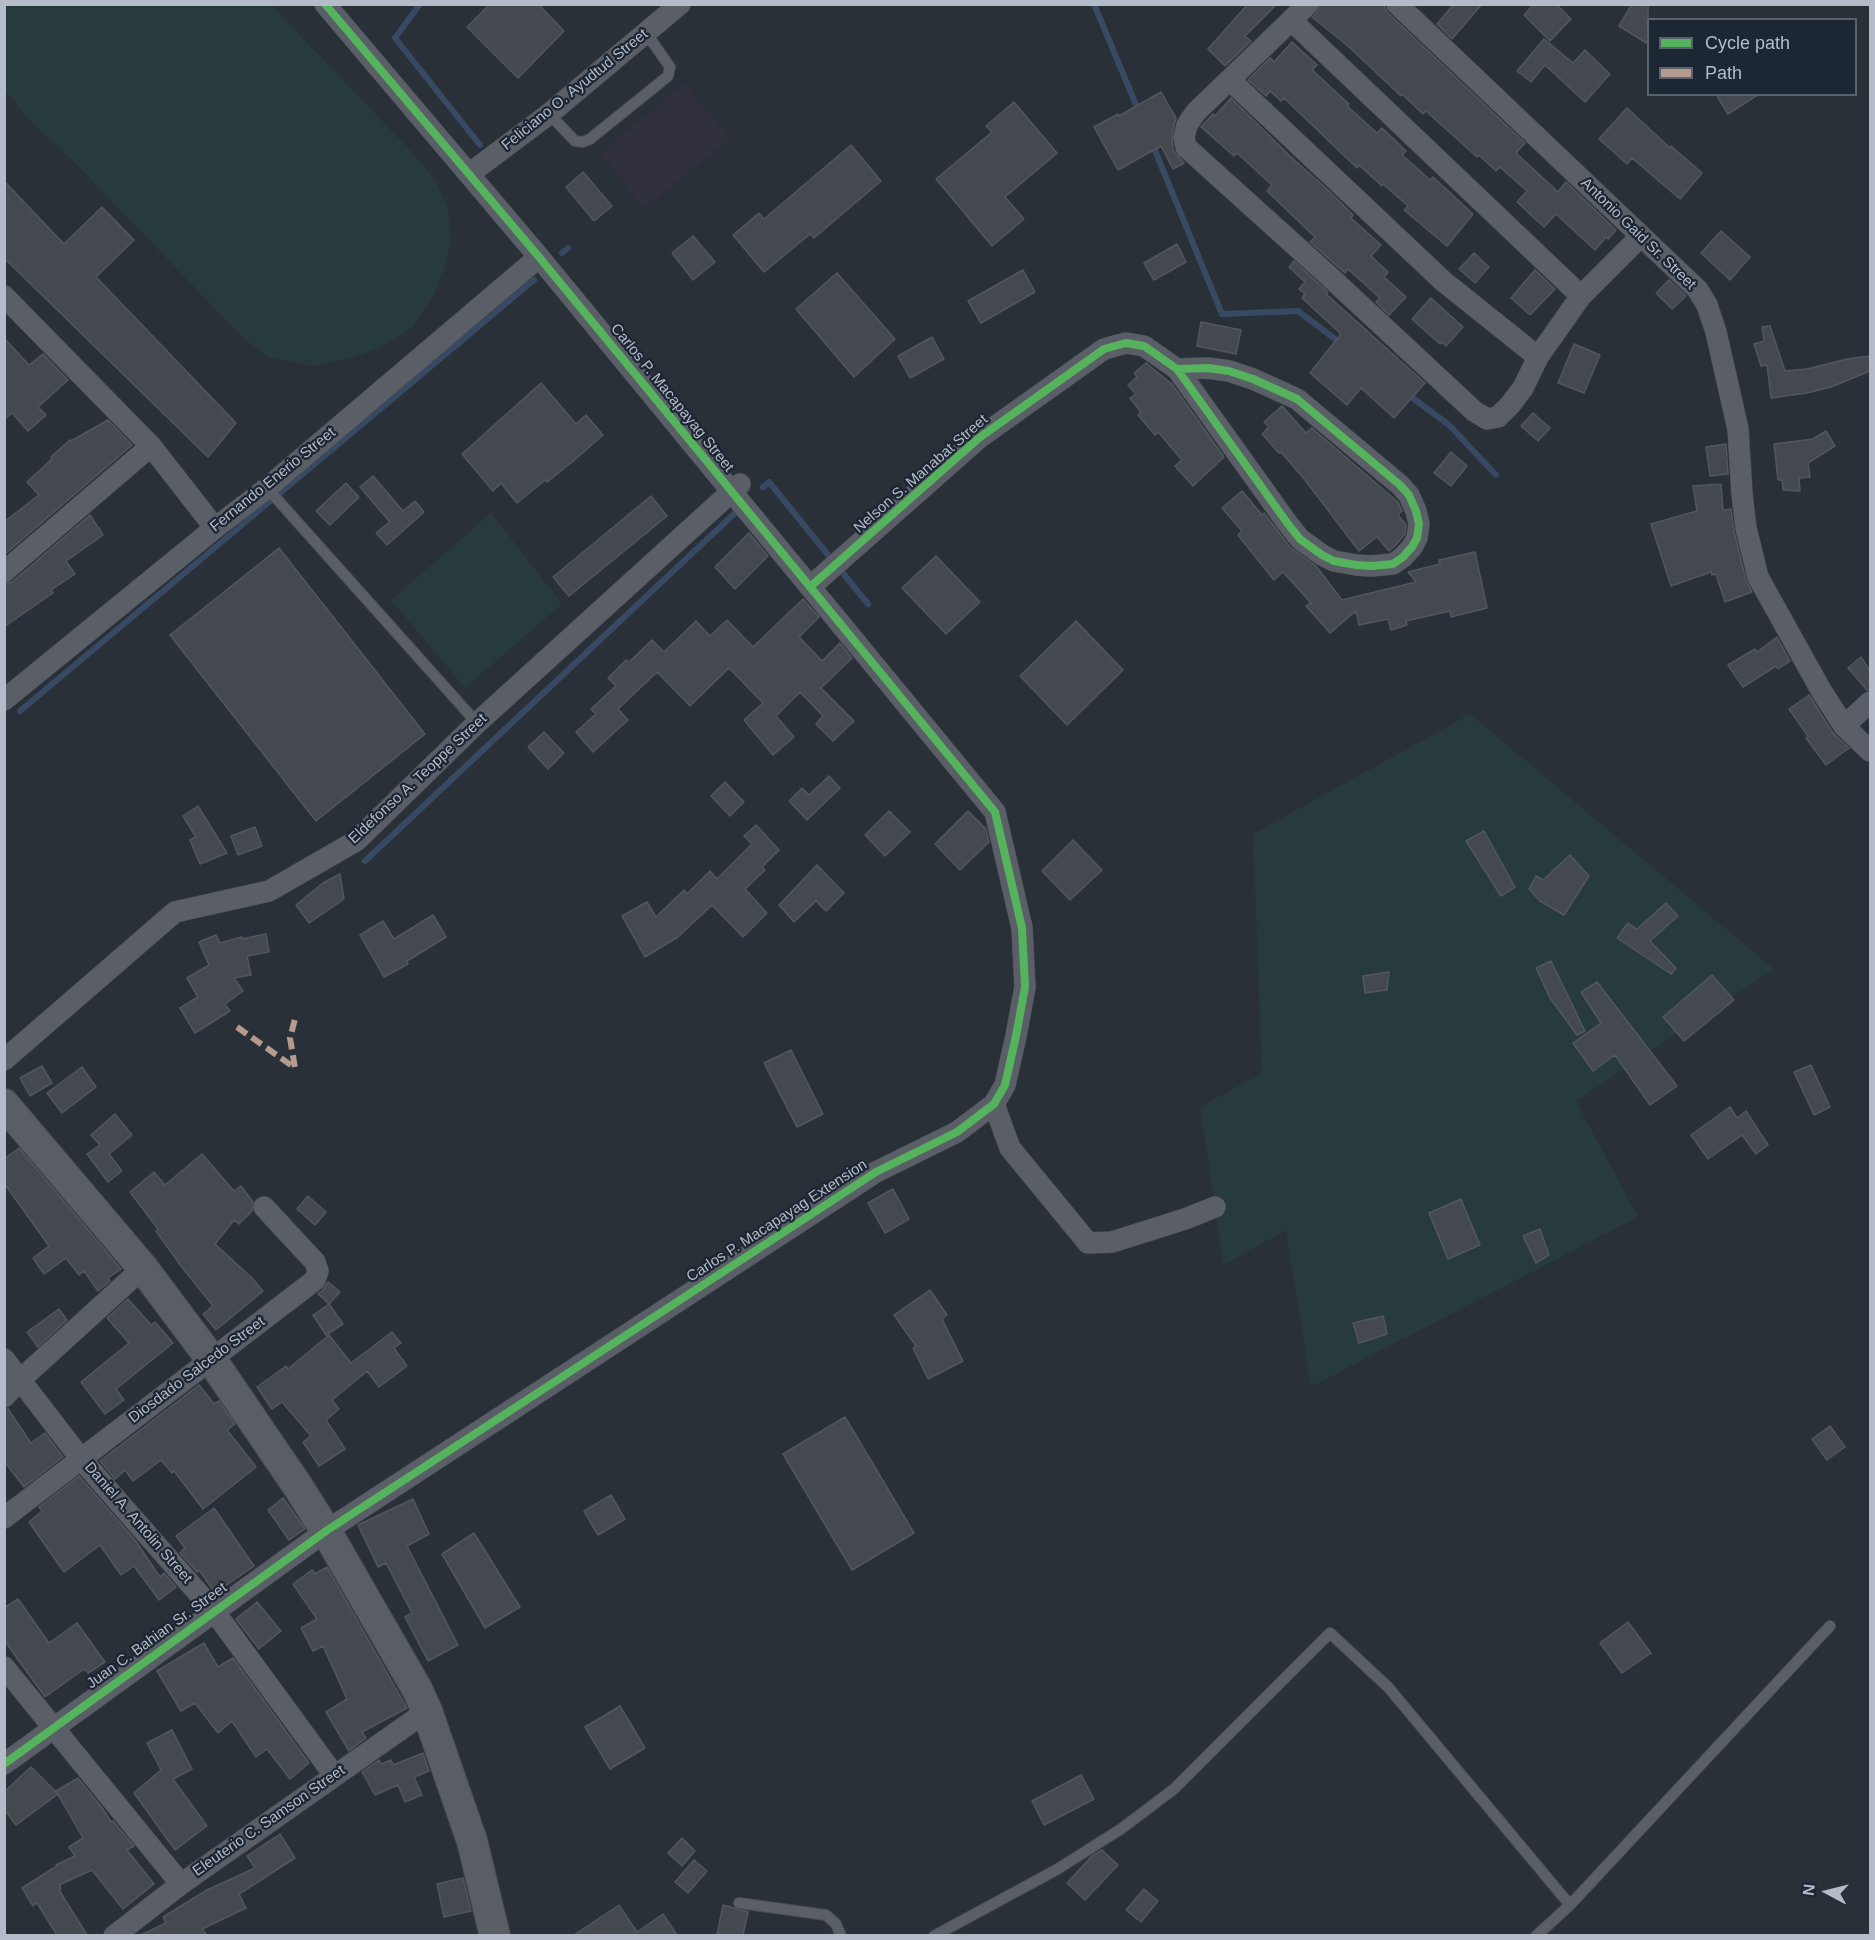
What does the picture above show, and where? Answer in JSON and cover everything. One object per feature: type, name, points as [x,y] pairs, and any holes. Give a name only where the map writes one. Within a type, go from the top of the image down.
[{"type":"street","name":"Carlos P. Macapayag Street","points":[[325,4],[736,488],[810,587],[995,812]]},
{"type":"street","points":[[1308,4],[1196,112],[1187,125],[1184,137],[1186,147],[1474,411],[1486,419],[1498,417],[1510,405],[1523,388],[1538,357],[1581,296],[1641,236]]},
{"type":"street","name":"Antonio Gaid Sr. Street","points":[[1396,4],[1698,290],[1707,305],[1716,332],[1738,429],[1746,528],[1758,577],[1792,641],[1844,726],[1870,751]]},
{"type":"street","name":"Feliciano O. Ayudtud Street","points":[[469,174],[549,114],[676,5]]},
{"type":"street","points":[[1292,21],[1581,296]]},
{"type":"street","points":[[1230,80],[1443,281],[1538,357]]},
{"type":"street","name":"Fernando Enerio Street","points":[[4,700],[214,528],[269,490],[539,257]]},
{"type":"street","points":[[4,296],[151,446],[214,528]]},
{"type":"street","name":"Nelson S. Manabat Street","points":[[810,587],[979,438],[1104,349],[1126,343],[1144,346],[1177,369],[1288,524],[1300,539],[1314,550],[1334,561],[1356,566],[1371,566],[1392,564],[1412,547],[1417,538],[1419,524],[1409,495],[1383,470],[1297,399],[1229,371],[1208,368],[1177,369]]},
{"type":"street","points":[[4,572],[151,446]]},
{"type":"street","name":"Eldefonso A. Teoppe Street","points":[[4,1060],[175,912],[269,891],[356,841],[477,723],[736,488]]},
{"type":"street","points":[[1844,726],[1870,702]]},
{"type":"street","name":"Carlos P. Macapayag Extension","points":[[326,1531],[876,1172],[957,1132],[994,1104],[1007,1077],[1025,987],[1023,928],[995,812]]},
{"type":"street","points":[[4,1104],[143,1268],[211,1359],[326,1531],[427,1710],[472,1841],[495,1935]]},
{"type":"street","points":[[994,1104],[1010,1148],[1088,1243],[1112,1242],[1215,1207]]},
{"type":"street","name":"Diosdado Salcedo Street","points":[[4,1518],[315,1280],[318,1271],[315,1262],[264,1207]]},
{"type":"street","points":[[4,1397],[143,1268]]},
{"type":"street","name":"Daniel A. Antolin Street","points":[[4,1359],[81,1459],[214,1611],[334,1775]]},
{"type":"street","name":"Juan C. Bahian Sr. Street","points":[[4,1764],[326,1531]]},
{"type":"street","points":[[4,1667],[181,1884]]},
{"type":"street","name":"Eleuterio C. Samson Street","points":[[114,1935],[181,1884],[427,1710]]},
{"type":"lane","points":[[549,114],[575,141],[583,142],[590,139],[668,76],[670,67],[646,33]]},
{"type":"lane","points":[[269,490],[477,723]]},
{"type":"lane","points":[[1536,1935],[1570,1905],[1830,1626]]},
{"type":"lane","points":[[934,1935],[1056,1870],[1121,1829],[1174,1789],[1330,1633],[1388,1688],[1570,1905]]},
{"type":"lane","points":[[739,1903],[826,1915],[837,1924],[841,1935]]},
{"type":"shaded area","points":[[684,83],[731,138],[644,208],[600,153]]},
{"type":"green space","points":[[4,5],[271,5],[410,150],[435,179],[448,208],[451,241],[445,268],[434,294],[412,328],[382,347],[350,358],[313,366],[268,357],[243,338],[77,165],[28,119],[5,90]]},
{"type":"green space","points":[[491,513],[562,604],[465,688],[391,600]]},
{"type":"green space","points":[[1470,714],[1774,969],[1576,1101],[1638,1217],[1311,1387],[1286,1230],[1224,1265],[1200,1107],[1262,1073],[1253,834]]},
{"type":"building","points":[[490,4],[538,4],[564,31],[518,78],[467,27]]},
{"type":"building","points":[[1248,4],[1277,4],[1245,36],[1251,41],[1225,66],[1208,49]]},
{"type":"building","points":[[1320,4],[1383,4],[1388,13],[1525,143],[1516,153],[1558,192],[1566,182],[1616,230],[1608,239],[1606,237],[1595,250],[1556,214],[1544,227],[1517,202],[1527,191],[1500,167],[1496,171],[1479,155],[1477,157],[1426,111],[1423,114],[1348,46],[1312,17],[1317,13]]},
{"type":"building","points":[[1454,4],[1482,4],[1452,39],[1437,24]]},
{"type":"building","points":[[1534,4],[1556,4],[1571,19],[1550,41],[1524,15]]},
{"type":"building","points":[[1632,4],[1648,4],[1647,43],[1619,26]]},
{"type":"building","points":[[1544,39],[1573,63],[1585,50],[1610,74],[1585,102],[1545,65],[1531,82],[1517,71]]},
{"type":"building","points":[[1292,42],[1317,65],[1312,70],[1349,104],[1347,106],[1377,133],[1382,128],[1406,151],[1402,155],[1430,180],[1433,177],[1473,214],[1447,246],[1404,210],[1408,206],[1359,165],[1357,168],[1284,98],[1281,101],[1270,91],[1266,96],[1248,80],[1270,58],[1274,62]]},
{"type":"building","points":[[1161,92],[1176,118],[1172,134],[1173,150],[1184,163],[1173,169],[1161,146],[1118,170],[1094,127],[1118,114],[1119,116]]},
{"type":"building","points":[[1717,96],[1756,96],[1728,114]]},
{"type":"building","points":[[1231,98],[1329,191],[1353,215],[1351,218],[1381,245],[1371,256],[1388,272],[1384,277],[1406,297],[1389,315],[1376,302],[1380,298],[1348,269],[1345,273],[1310,242],[1315,237],[1267,191],[1272,185],[1237,153],[1234,156],[1201,127],[1213,114],[1215,116]]},
{"type":"building","points":[[1014,102],[1057,153],[1005,197],[1024,219],[992,246],[936,179],[992,132],[986,126]]},
{"type":"building","points":[[1627,108],[1670,148],[1671,146],[1702,173],[1680,199],[1632,158],[1627,164],[1599,139]]},
{"type":"building","points":[[851,145],[881,181],[814,238],[810,234],[764,272],[733,235],[759,213],[764,219]]},
{"type":"building","points":[[583,172],[612,206],[594,221],[566,187]]},
{"type":"building","points":[[4,181],[64,244],[102,207],[134,240],[96,277],[236,423],[208,457],[4,258]]},
{"type":"building","points":[[1721,231],[1750,257],[1730,280],[1701,253]]},
{"type":"building","points":[[693,236],[715,262],[693,280],[672,253]]},
{"type":"building","points":[[1177,244],[1186,262],[1154,280],[1144,263]]},
{"type":"building","points":[[1474,253],[1489,267],[1475,283],[1459,269]]},
{"type":"building","points":[[1294,261],[1328,292],[1326,294],[1425,383],[1394,418],[1361,388],[1347,405],[1310,373],[1341,334],[1302,298],[1305,294],[1299,289],[1305,282],[1289,267]]},
{"type":"building","points":[[1023,270],[1035,292],[981,323],[968,301]]},
{"type":"building","points":[[1535,270],[1555,289],[1530,315],[1511,298]]},
{"type":"building","points":[[837,273],[895,339],[854,377],[796,309]]},
{"type":"building","points":[[1669,280],[1686,296],[1672,309],[1656,293]]},
{"type":"building","points":[[1431,298],[1463,327],[1446,346],[1442,342],[1440,344],[1412,319]]},
{"type":"building","points":[[1201,322],[1241,330],[1236,354],[1197,346]]},
{"type":"building","points":[[1770,326],[1785,371],[1807,369],[1870,356],[1870,371],[1831,387],[1771,398],[1767,365],[1761,366],[1754,344],[1764,341],[1762,327]]},
{"type":"building","points":[[932,337],[944,359],[910,378],[898,356]]},
{"type":"building","points":[[4,338],[29,365],[43,354],[68,380],[38,407],[46,415],[28,431],[12,413],[4,420]]},
{"type":"building","points":[[1574,344],[1600,355],[1584,393],[1558,383]]},
{"type":"building","points":[[1146,363],[1172,384],[1224,457],[1193,486],[1175,466],[1182,460],[1158,432],[1155,435],[1138,415],[1141,412],[1130,398],[1136,394],[1128,385],[1137,377],[1134,373]]},
{"type":"building","points":[[541,383],[576,424],[586,415],[603,435],[547,482],[545,480],[517,503],[501,483],[493,491],[462,454]]},
{"type":"building","points":[[1282,406],[1306,433],[1312,428],[1398,502],[1402,511],[1398,515],[1406,525],[1405,534],[1389,551],[1377,537],[1359,551],[1305,480],[1262,434],[1269,427],[1264,422]]},
{"type":"building","points":[[1533,413],[1550,428],[1538,441],[1521,426]]},
{"type":"building","points":[[108,420],[132,445],[4,555],[4,522],[39,495],[27,482],[70,440]]},
{"type":"building","points":[[1826,431],[1835,446],[1808,463],[1810,477],[1799,478],[1800,491],[1783,490],[1782,480],[1778,480],[1774,444],[1813,439]]},
{"type":"building","points":[[1726,444],[1728,474],[1710,476],[1706,447]]},
{"type":"building","points":[[1451,452],[1467,466],[1451,486],[1434,473]]},
{"type":"building","points":[[373,476],[403,511],[415,501],[424,512],[387,545],[376,533],[390,522],[360,487]]},
{"type":"building","points":[[346,483],[359,497],[330,525],[316,511]]},
{"type":"building","points":[[1721,484],[1723,510],[1731,509],[1746,580],[1752,592],[1725,602],[1716,574],[1712,575],[1711,572],[1671,586],[1651,524],[1697,511],[1693,486]]},
{"type":"building","points":[[1242,491],[1262,515],[1264,513],[1290,547],[1316,566],[1342,600],[1416,582],[1408,572],[1440,564],[1439,560],[1475,552],[1487,608],[1451,617],[1450,611],[1406,621],[1407,625],[1391,630],[1388,619],[1359,625],[1356,611],[1330,633],[1306,606],[1311,603],[1283,572],[1274,580],[1238,535],[1242,531],[1222,508]]},
{"type":"building","points":[[651,496],[667,516],[569,596],[553,577]]},
{"type":"building","points":[[90,515],[103,535],[66,561],[75,574],[51,590],[53,593],[4,627],[4,584],[12,582]]},
{"type":"building","points":[[749,533],[768,556],[735,589],[715,567]]},
{"type":"building","points":[[279,548],[425,734],[316,821],[170,635]]},
{"type":"building","points":[[936,556],[980,602],[946,634],[902,588]]},
{"type":"building","points":[[803,599],[819,617],[799,637],[822,661],[840,643],[852,658],[821,688],[854,721],[833,741],[816,724],[823,716],[800,692],[776,716],[794,737],[773,755],[744,720],[763,703],[729,668],[690,706],[657,672],[618,709],[628,720],[593,752],[576,732],[596,714],[591,709],[616,686],[608,678],[626,660],[629,662],[652,640],[664,652],[696,621],[710,636],[727,620],[753,647]]},
{"type":"building","points":[[1076,621],[1123,670],[1067,725],[1020,676]]},
{"type":"building","points":[[1777,637],[1790,661],[1778,669],[1776,666],[1743,687],[1728,665],[1755,649],[1757,652]]},
{"type":"building","points":[[1861,657],[1870,671],[1870,690],[1867,690],[1848,668]]},
{"type":"building","points":[[1809,695],[1833,733],[1849,748],[1826,765],[1806,738],[1808,736],[1789,709]]},
{"type":"building","points":[[544,732],[564,753],[548,769],[528,747]]},
{"type":"building","points":[[829,776],[840,788],[807,820],[789,801],[802,788],[809,795]]},
{"type":"building","points":[[725,782],[744,802],[730,816],[711,796]]},
{"type":"building","points":[[198,806],[227,853],[200,864],[190,840],[196,837],[183,816]]},
{"type":"building","points":[[889,811],[910,832],[885,856],[865,835]]},
{"type":"building","points":[[968,811],[986,829],[989,842],[960,870],[935,844]]},
{"type":"building","points":[[756,825],[779,850],[762,867],[765,870],[745,889],[767,913],[743,937],[712,905],[678,937],[645,957],[622,916],[647,902],[656,917],[684,890],[687,894],[710,871],[717,879],[752,844],[744,836]]},
{"type":"building","points":[[255,827],[262,846],[238,855],[231,836]]},
{"type":"building","points":[[1484,831],[1515,887],[1501,896],[1466,841]]},
{"type":"building","points":[[1073,840],[1102,870],[1070,900],[1042,871]]},
{"type":"building","points":[[1570,855],[1589,876],[1564,915],[1540,901],[1529,889],[1536,876],[1543,880]]},
{"type":"building","points":[[817,865],[844,893],[826,911],[816,901],[794,922],[779,905]]},
{"type":"building","points":[[340,874],[344,899],[309,923],[296,905],[323,883]]},
{"type":"building","points":[[1666,903],[1678,916],[1650,941],[1676,968],[1671,974],[1617,938],[1628,923],[1637,929]]},
{"type":"building","points":[[433,915],[446,937],[407,961],[408,964],[384,977],[360,935],[383,921],[394,939]]},
{"type":"building","points":[[266,934],[269,952],[247,956],[251,975],[234,978],[243,991],[225,1004],[230,1011],[195,1033],[180,1008],[198,997],[187,978],[209,965],[199,942],[216,935],[220,943]]},
{"type":"building","points":[[1551,961],[1585,1031],[1577,1035],[1550,998],[1536,968]]},
{"type":"building","points":[[1389,972],[1387,990],[1365,993],[1363,976]]},
{"type":"building","points":[[1712,975],[1734,1000],[1684,1041],[1663,1017]]},
{"type":"building","points":[[1597,982],[1677,1086],[1650,1105],[1615,1055],[1593,1071],[1573,1043],[1601,1023],[1581,992]]},
{"type":"building","points":[[791,1050],[823,1114],[797,1127],[764,1063]]},
{"type":"building","points":[[1811,1065],[1830,1107],[1814,1115],[1794,1072]]},
{"type":"building","points":[[42,1066],[52,1083],[30,1096],[20,1078]]},
{"type":"building","points":[[82,1067],[96,1087],[62,1113],[47,1093]]},
{"type":"building","points":[[1730,1107],[1737,1118],[1746,1111],[1768,1145],[1756,1154],[1742,1135],[1708,1159],[1691,1135]]},
{"type":"building","points":[[115,1114],[132,1135],[109,1154],[122,1171],[108,1182],[87,1154],[100,1145],[91,1135]]},
{"type":"building","points":[[19,1148],[121,1269],[108,1278],[110,1281],[98,1291],[84,1271],[79,1275],[66,1258],[44,1274],[33,1258],[49,1246],[4,1183],[4,1159]]},
{"type":"building","points":[[202,1154],[234,1191],[241,1186],[253,1202],[252,1211],[239,1224],[234,1220],[215,1244],[263,1291],[216,1330],[203,1314],[213,1306],[181,1266],[156,1231],[158,1229],[130,1192],[154,1172],[165,1185]]},
{"type":"building","points":[[893,1189],[909,1219],[885,1233],[868,1203]]},
{"type":"building","points":[[308,1196],[326,1212],[315,1225],[297,1209]]},
{"type":"building","points":[[1461,1199],[1480,1245],[1448,1259],[1429,1213]]},
{"type":"building","points":[[1540,1229],[1549,1255],[1536,1263],[1523,1236]]},
{"type":"building","points":[[328,1282],[340,1292],[329,1304],[318,1294]]},
{"type":"building","points":[[930,1290],[947,1315],[942,1319],[963,1361],[928,1379],[913,1348],[916,1346],[894,1315]]},
{"type":"building","points":[[128,1299],[151,1325],[155,1322],[173,1343],[116,1389],[124,1400],[105,1414],[81,1382],[129,1343],[107,1318]]},
{"type":"building","points":[[329,1304],[343,1324],[326,1335],[313,1315]]},
{"type":"building","points":[[59,1309],[67,1320],[38,1347],[27,1332]]},
{"type":"building","points":[[1383,1316],[1387,1334],[1359,1343],[1353,1323]]},
{"type":"building","points":[[392,1332],[401,1343],[394,1348],[407,1366],[379,1387],[367,1371],[332,1400],[339,1409],[326,1420],[345,1449],[319,1466],[303,1442],[311,1436],[282,1402],[272,1409],[257,1387],[286,1366],[288,1369],[329,1335],[351,1363]]},
{"type":"building","points":[[199,1385],[214,1404],[219,1401],[235,1424],[227,1430],[256,1467],[203,1509],[174,1471],[172,1473],[161,1460],[133,1481],[125,1470],[115,1479],[100,1461]]},
{"type":"building","points":[[4,1409],[8,1409],[31,1443],[45,1433],[63,1457],[24,1487],[4,1461]]},
{"type":"building","points":[[845,1417],[914,1533],[852,1570],[783,1454]]},
{"type":"building","points":[[1830,1426],[1845,1447],[1827,1460],[1812,1439]]},
{"type":"building","points":[[79,1476],[135,1540],[160,1577],[164,1573],[176,1587],[159,1600],[134,1566],[121,1575],[100,1545],[64,1572],[29,1522],[42,1511],[39,1507]]},
{"type":"building","points":[[611,1495],[625,1519],[598,1535],[584,1511]]},
{"type":"building","points":[[283,1498],[305,1529],[289,1540],[268,1510]]},
{"type":"building","points":[[413,1499],[429,1534],[407,1546],[458,1645],[428,1661],[405,1617],[412,1613],[386,1563],[378,1567],[358,1525]]},
{"type":"building","points":[[214,1508],[254,1566],[215,1593],[199,1570],[197,1572],[180,1553],[185,1548],[176,1536]]},
{"type":"building","points":[[474,1533],[520,1607],[485,1628],[442,1554]]},
{"type":"building","points":[[327,1567],[407,1708],[362,1732],[366,1738],[349,1751],[326,1712],[347,1699],[323,1646],[313,1651],[301,1628],[317,1619],[293,1584],[312,1570],[315,1574]]},
{"type":"building","points":[[18,1599],[49,1643],[77,1623],[105,1662],[88,1673],[84,1669],[45,1697],[4,1640],[4,1608]]},
{"type":"building","points":[[257,1602],[281,1631],[259,1649],[236,1619]]},
{"type":"building","points":[[1628,1622],[1651,1653],[1622,1673],[1600,1643]]},
{"type":"building","points":[[204,1643],[218,1667],[233,1658],[309,1763],[290,1779],[267,1749],[256,1757],[232,1721],[218,1733],[195,1703],[181,1711],[157,1671]]},
{"type":"building","points":[[620,1706],[645,1748],[610,1769],[585,1727]]},
{"type":"building","points":[[172,1730],[192,1769],[173,1779],[207,1826],[175,1850],[134,1793],[161,1770],[147,1743]]},
{"type":"building","points":[[423,1753],[429,1771],[414,1777],[422,1795],[405,1802],[398,1785],[375,1795],[362,1772],[379,1760],[381,1764],[391,1760],[393,1765]]},
{"type":"building","points":[[31,1767],[58,1794],[16,1825],[4,1809],[4,1792]]},
{"type":"building","points":[[1081,1775],[1094,1799],[1044,1825],[1032,1801]]},
{"type":"building","points":[[78,1778],[111,1822],[113,1821],[134,1846],[127,1850],[154,1884],[123,1909],[92,1870],[59,1885],[61,1888],[59,1890],[87,1935],[57,1935],[37,1903],[33,1906],[22,1888],[56,1865],[75,1856],[69,1847],[83,1838],[56,1791]]},
{"type":"building","points":[[280,1834],[295,1858],[239,1894],[246,1908],[202,1929],[207,1935],[141,1935],[166,1923],[163,1917],[207,1890],[255,1868],[247,1856]]},
{"type":"building","points":[[682,1838],[695,1851],[682,1866],[668,1853]]},
{"type":"building","points":[[1102,1850],[1118,1865],[1085,1900],[1067,1883],[1092,1856]]},
{"type":"building","points":[[694,1860],[707,1871],[688,1893],[675,1882]]},
{"type":"building","points":[[463,1878],[471,1911],[444,1917],[437,1884]]},
{"type":"building","points":[[1144,1889],[1158,1901],[1141,1922],[1126,1910]]},
{"type":"building","points":[[619,1905],[637,1932],[663,1914],[677,1935],[574,1935]]},
{"type":"building","points":[[723,1905],[748,1912],[743,1935],[717,1935]]},
{"type":"waterway","points":[[420,4],[395,38],[480,145]]},
{"type":"waterway","points":[[1094,4],[1139,112]]},
{"type":"waterway","points":[[1152,143],[1222,314],[1298,311],[1343,345]]},
{"type":"waterway","points":[[562,253],[568,248]]},
{"type":"waterway","points":[[20,711],[534,280]]},
{"type":"waterway","points":[[1406,393],[1449,425],[1496,475]]},
{"type":"waterway","points":[[763,487],[769,482],[868,604]]},
{"type":"waterway","points":[[365,861],[736,512]]},
{"type":"marked path","points":[[237,1027],[295,1068],[290,1038],[295,1019]]},
{"type":"cycle path","points":[[4,1764],[326,1531],[876,1172],[957,1132],[994,1104],[1005,1085],[1025,987],[1022,928],[995,812],[539,257],[325,4]]},
{"type":"cycle path","points":[[810,587],[979,438],[1104,349],[1126,343],[1144,346],[1177,369],[1288,524],[1300,539],[1322,555],[1334,561],[1371,566],[1393,564],[1412,547],[1417,538],[1419,524],[1409,495],[1297,399],[1229,371],[1208,368],[1177,369]]}]
